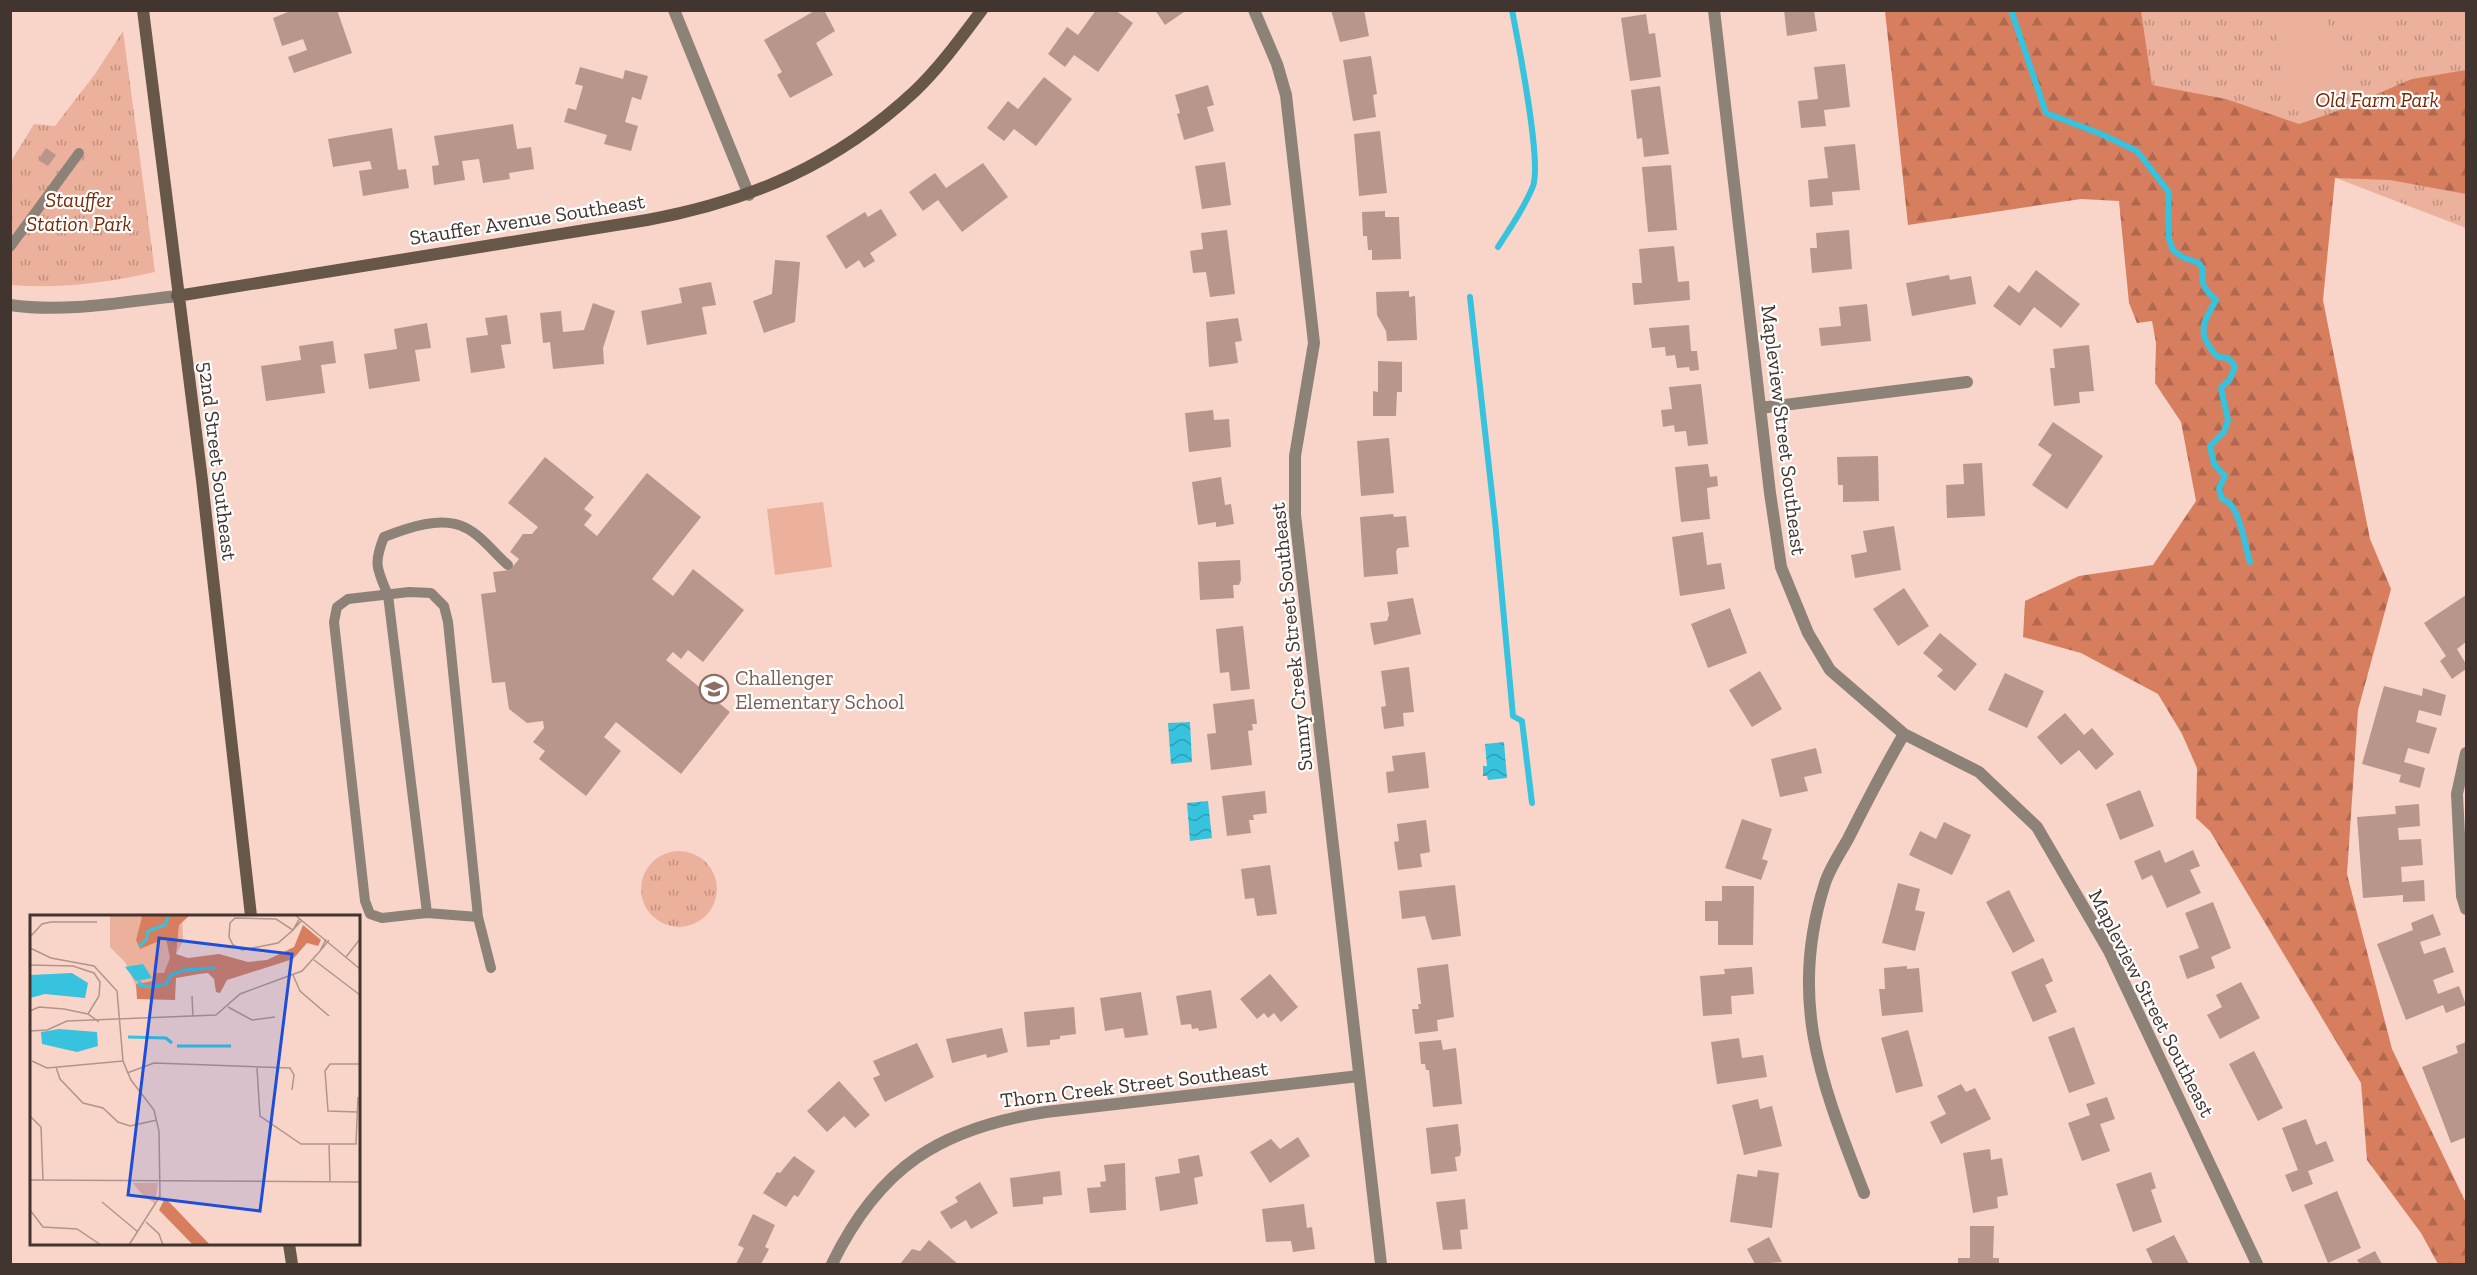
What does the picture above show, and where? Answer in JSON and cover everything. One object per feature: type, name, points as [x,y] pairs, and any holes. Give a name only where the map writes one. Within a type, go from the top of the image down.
[{"type":"main road","name":"52nd Street Southeast","points":[[143,10],[177,296],[202,480],[251,915]]},
{"type":"main road","name":"Stauffer Avenue Southeast","points":[[177,296],[647,220],[713,207],[749,195],[811,166],[877,123],[915,91],[982,10]]},
{"type":"main road","points":[[289,1245],[292,1264]]},
{"type":"street","points":[[674,10],[749,195]]},
{"type":"street","name":"Sunny Creek Street Southeast","points":[[1254,10],[1277,64],[1286,95],[1314,343],[1295,456],[1295,514],[1381,1264]]},
{"type":"street","name":"Mapleview Street Southeast","points":[[1714,10],[1760,408],[1781,567],[1808,633],[1830,670],[1904,734],[1979,772],[2037,827],[2109,951],[2257,1264]]},
{"type":"street","name":"Stauffer Avenue Southeast","points":[[10,305],[29,308],[87,306],[177,296]]},
{"type":"street","points":[[1760,408],[1967,382]]},
{"type":"street","points":[[1864,1193],[1818,1067],[1810,1026],[1807,976],[1813,927],[1825,881],[1904,734]]},
{"type":"street","points":[[2466,753],[2457,794],[2457,815],[2462,896],[2466,909]]},
{"type":"street","name":"Thorn Creek Street Southeast","points":[[832,1264],[859,1213],[872,1197],[903,1167],[933,1147],[964,1131],[998,1120],[1046,1112],[1359,1076]]},
{"type":"lane","points":[[10,247],[79,153]]},
{"type":"lane","points":[[427,914],[388,595],[378,573],[376,556],[384,537],[405,529],[444,522],[466,528],[508,565]]},
{"type":"lane","points":[[478,917],[427,914],[382,918],[369,914],[365,901],[334,622],[337,608],[348,599],[431,593],[444,606],[478,917],[490,968]]},
{"type":"green space","name":"Old Farm Park","points":[[1918,10],[2466,11],[2466,228],[2211,130]]},
{"type":"green space","points":[[1885,11],[2141,11],[2152,85],[2226,99],[2299,124],[2332,113],[2412,79],[2466,70],[2466,194],[2390,180],[2335,178],[2323,300],[2370,539],[2391,589],[2358,710],[2347,874],[2392,1049],[2466,1203],[2466,1264],[2438,1264],[2421,1233],[2367,1160],[2361,1083],[2210,831],[2196,818],[2197,768],[2182,734],[2158,694],[2081,653],[2023,637],[2025,601],[2079,576],[2153,565],[2196,501],[2181,422],[2155,383],[2156,343],[2152,321],[2137,323],[2129,303],[2119,201],[2081,199],[1908,225]]},
{"type":"green space","points":[[2270,11],[2325,11],[2348,97],[2295,112]]},
{"type":"green space","points":[[2334,11],[2423,11],[2423,13],[2342,36]]},
{"type":"green space","name":"Stauffer Station Park","points":[[123,31],[155,272],[83,284],[11,285],[10,163],[34,124],[55,126],[95,74]]},
{"type":"green space","points":[[823,502],[832,567],[775,575],[767,509]]},
{"type":"green space","points":[[672,851],[686,851],[700,857],[711,868],[717,882],[714,904],[706,916],[686,927],[672,927],[658,921],[647,910],[641,896],[641,882],[647,868],[658,857]]},
{"type":"water","points":[[1190,722],[1192,762],[1171,764],[1168,723]]},
{"type":"water","points":[[1504,742],[1507,778],[1488,780],[1487,776],[1483,776],[1483,766],[1487,766],[1485,744]]},
{"type":"water","points":[[1208,801],[1212,838],[1190,841],[1187,803]]},
{"type":"building","points":[[293,10],[337,10],[352,53],[294,73],[288,57],[307,50],[303,39],[282,46],[273,18]]},
{"type":"building","points":[[816,10],[824,10],[835,31],[816,43],[833,75],[790,98],[777,75],[782,72],[764,40]]},
{"type":"building","points":[[1096,10],[1115,10],[1133,23],[1098,72],[1074,55],[1065,67],[1048,54],[1067,27],[1078,35]]},
{"type":"building","points":[[1155,10],[1187,10],[1165,25]]},
{"type":"building","points":[[1331,10],[1364,10],[1369,36],[1340,42]]},
{"type":"building","points":[[1784,10],[1814,10],[1817,31],[1787,36]]},
{"type":"building","points":[[1646,14],[1649,34],[1655,33],[1661,77],[1630,81],[1621,18]]},
{"type":"building","points":[[1371,56],[1377,94],[1373,95],[1376,117],[1353,121],[1343,60]]},
{"type":"building","points":[[1845,64],[1850,107],[1824,110],[1826,126],[1801,128],[1798,101],[1818,99],[1814,67]]},
{"type":"building","points":[[580,67],[623,79],[625,70],[648,76],[641,100],[632,97],[625,122],[638,126],[631,151],[604,144],[607,135],[564,122],[568,108],[576,110],[583,86],[575,84]]},
{"type":"building","points":[[1044,77],[1072,99],[1036,146],[1014,129],[1004,141],[987,128],[1008,101],[1018,109]]},
{"type":"building","points":[[1208,85],[1214,105],[1207,107],[1214,131],[1184,140],[1175,95]]},
{"type":"building","points":[[1660,86],[1669,154],[1644,157],[1642,138],[1637,139],[1631,90]]},
{"type":"building","points":[[513,124],[517,149],[531,147],[534,169],[509,173],[510,179],[483,183],[479,159],[462,161],[465,180],[434,185],[432,166],[439,165],[434,136]]},
{"type":"building","points":[[392,128],[398,170],[406,169],[409,188],[363,196],[359,171],[372,169],[370,161],[333,167],[328,139]]},
{"type":"building","points":[[1380,131],[1387,193],[1359,196],[1354,134]]},
{"type":"building","points":[[1855,144],[1860,190],[1832,192],[1833,205],[1810,207],[1808,180],[1828,178],[1824,147]]},
{"type":"building","points":[[46,148],[56,155],[48,166],[38,160]]},
{"type":"building","points":[[1225,162],[1231,205],[1202,209],[1195,166]]},
{"type":"building","points":[[983,163],[1008,197],[962,232],[938,200],[923,211],[909,192],[935,173],[946,188]]},
{"type":"building","points":[[1671,165],[1677,230],[1648,232],[1642,167]]},
{"type":"building","points":[[881,209],[897,235],[870,253],[875,261],[864,268],[859,260],[846,269],[826,236],[865,212],[868,217]]},
{"type":"building","points":[[1385,211],[1385,217],[1399,217],[1401,259],[1372,260],[1372,250],[1368,250],[1367,236],[1363,236],[1362,212]]},
{"type":"building","points":[[1227,230],[1235,294],[1210,297],[1206,272],[1193,273],[1190,251],[1203,249],[1201,233]]},
{"type":"building","points":[[1849,230],[1852,269],[1812,273],[1810,248],[1817,248],[1816,233]]},
{"type":"building","points":[[1674,246],[1678,282],[1689,281],[1690,300],[1634,305],[1632,283],[1642,283],[1639,249]]},
{"type":"building","points":[[775,260],[800,262],[795,322],[764,333],[753,301],[772,294]]},
{"type":"building","points":[[2036,270],[2080,304],[2061,328],[2034,307],[2020,326],[1993,306],[2009,285],[2019,293]]},
{"type":"building","points":[[1949,275],[1950,280],[1971,276],[1976,304],[1912,316],[1906,283]]},
{"type":"building","points":[[711,282],[716,305],[702,307],[707,334],[647,345],[641,311],[682,303],[679,288]]},
{"type":"building","points":[[1409,291],[1409,297],[1415,296],[1417,340],[1387,341],[1386,331],[1377,315],[1376,292]]},
{"type":"building","points":[[593,303],[615,311],[603,348],[604,364],[553,369],[550,342],[543,343],[540,313],[561,311],[563,332],[584,330]]},
{"type":"building","points":[[1867,304],[1871,341],[1821,346],[1819,328],[1841,326],[1839,307]]},
{"type":"building","points":[[507,315],[511,344],[501,345],[505,368],[471,373],[466,338],[488,335],[485,318]]},
{"type":"building","points":[[1238,318],[1242,341],[1235,342],[1238,363],[1209,367],[1206,322]]},
{"type":"building","points":[[427,323],[431,348],[415,350],[420,381],[369,389],[364,354],[397,349],[394,329]]},
{"type":"building","points":[[1689,325],[1691,351],[1697,351],[1699,370],[1690,371],[1689,367],[1677,368],[1675,355],[1666,356],[1665,347],[1652,348],[1649,328]]},
{"type":"building","points":[[333,341],[336,363],[321,365],[325,393],[266,401],[261,366],[301,360],[299,346]]},
{"type":"building","points":[[2089,345],[2094,391],[2079,392],[2080,403],[2054,406],[2050,368],[2055,368],[2053,349]]},
{"type":"building","points":[[1378,361],[1402,362],[1402,392],[1397,392],[1396,416],[1373,416],[1373,391],[1378,392]]},
{"type":"building","points":[[1701,384],[1708,444],[1688,446],[1686,431],[1675,432],[1674,425],[1663,427],[1661,410],[1672,409],[1669,387]]},
{"type":"building","points":[[1213,410],[1214,420],[1229,419],[1231,447],[1189,452],[1185,413]]},
{"type":"building","points":[[2053,422],[2103,456],[2067,509],[2032,485],[2052,455],[2038,445]]},
{"type":"building","points":[[1389,438],[1394,493],[1361,496],[1357,441]]},
{"type":"building","points":[[1878,456],[1879,501],[1843,502],[1843,485],[1838,485],[1837,457]]},
{"type":"building","name":"Challenger Elementary School","points":[[545,457],[594,497],[584,509],[592,515],[584,525],[597,536],[647,473],[701,517],[652,579],[673,596],[693,569],[744,610],[703,662],[688,650],[681,659],[673,652],[666,660],[730,712],[681,774],[616,722],[604,737],[621,751],[586,796],[539,759],[545,751],[533,742],[544,728],[543,721],[527,723],[509,709],[505,682],[492,683],[481,594],[496,592],[493,572],[510,570],[519,559],[510,552],[523,534],[532,534],[538,527],[508,503]]},
{"type":"building","points":[[1982,463],[1985,516],[1947,518],[1946,485],[1964,484],[1963,464]]},
{"type":"building","points":[[1708,464],[1710,477],[1717,476],[1718,486],[1707,488],[1710,519],[1681,522],[1675,467]]},
{"type":"building","points":[[1221,477],[1225,505],[1231,504],[1234,524],[1216,527],[1216,522],[1198,525],[1192,482]]},
{"type":"building","points":[[1393,514],[1394,517],[1406,516],[1409,547],[1398,548],[1396,551],[1398,574],[1364,577],[1360,517]]},
{"type":"building","points":[[1894,526],[1901,570],[1855,578],[1851,555],[1867,552],[1863,531]]},
{"type":"building","points":[[1703,532],[1707,565],[1721,563],[1725,589],[1680,596],[1672,537]]},
{"type":"building","points":[[1240,560],[1241,580],[1239,585],[1233,585],[1234,598],[1200,600],[1198,562]]},
{"type":"building","points":[[1904,588],[1929,626],[1898,646],[1873,609]]},
{"type":"building","points":[[2466,595],[2466,642],[2457,649],[2466,664],[2466,669],[2452,679],[2440,661],[2446,656],[2424,623]]},
{"type":"building","points":[[1413,598],[1421,634],[1374,645],[1370,623],[1387,621],[1389,615],[1387,602]]},
{"type":"building","points":[[1730,608],[1747,653],[1708,668],[1691,624]]},
{"type":"building","points":[[1243,626],[1250,689],[1231,691],[1229,672],[1220,673],[1216,629]]},
{"type":"building","points":[[1940,633],[1977,664],[1955,691],[1937,676],[1943,670],[1923,653]]},
{"type":"building","points":[[1409,667],[1414,712],[1403,713],[1404,726],[1384,729],[1381,707],[1386,706],[1381,671]]},
{"type":"building","points":[[1760,671],[1782,709],[1752,727],[1729,690]]},
{"type":"building","points":[[2005,673],[2044,691],[2027,728],[1988,710]]},
{"type":"building","points":[[2384,686],[2422,696],[2423,688],[2446,695],[2441,716],[2419,710],[2416,722],[2437,728],[2429,754],[2408,748],[2404,762],[2425,768],[2420,788],[2399,782],[2401,775],[2362,764]]},
{"type":"building","points":[[1254,699],[1257,724],[1252,724],[1253,730],[1248,731],[1252,765],[1211,770],[1207,734],[1216,733],[1213,704]]},
{"type":"building","points":[[2065,713],[2084,735],[2092,728],[2114,754],[2096,770],[2079,750],[2061,765],[2037,737]]},
{"type":"building","points":[[1816,748],[1822,773],[1804,777],[1808,791],[1780,797],[1771,759]]},
{"type":"building","points":[[1425,752],[1429,788],[1388,793],[1386,772],[1394,771],[1392,756]]},
{"type":"building","points":[[2140,790],[2154,826],[2120,840],[2106,804]]},
{"type":"building","points":[[1265,791],[1267,813],[1253,815],[1254,820],[1249,820],[1251,833],[1227,836],[1222,796]]},
{"type":"building","points":[[2419,804],[2420,826],[2398,828],[2399,840],[2421,839],[2423,865],[2401,867],[2402,882],[2424,880],[2425,901],[2403,902],[2403,895],[2363,898],[2357,817],[2396,814],[2395,806]]},
{"type":"building","points":[[1742,819],[1772,829],[1762,859],[1768,861],[1761,880],[1725,868]]},
{"type":"building","points":[[1426,820],[1430,852],[1420,854],[1422,867],[1398,870],[1394,842],[1399,841],[1397,824]]},
{"type":"building","points":[[1944,822],[1971,835],[1952,875],[1909,855],[1920,831],[1936,839]]},
{"type":"building","points":[[2160,850],[2165,863],[2193,850],[2200,866],[2190,870],[2201,893],[2167,908],[2152,875],[2142,880],[2134,861]]},
{"type":"building","points":[[1270,865],[1277,914],[1257,916],[1254,898],[1245,899],[1241,869]]},
{"type":"building","points":[[1898,883],[1920,889],[1915,910],[1925,912],[1915,951],[1882,943]]},
{"type":"building","points":[[1455,885],[1461,936],[1432,940],[1425,916],[1402,919],[1399,891]]},
{"type":"building","points":[[1722,886],[1754,886],[1753,945],[1718,945],[1718,921],[1705,921],[1705,901],[1722,901]]},
{"type":"building","points":[[2009,890],[2035,941],[2013,953],[1986,902]]},
{"type":"building","points":[[2213,902],[2231,948],[2211,957],[2215,968],[2187,979],[2179,956],[2199,948],[2185,913]]},
{"type":"building","points":[[2433,914],[2441,935],[2420,942],[2424,954],[2445,947],[2454,972],[2433,980],[2438,994],[2459,986],[2466,1005],[2446,1013],[2443,1005],[2406,1020],[2377,944],[2413,930],[2411,923]]},
{"type":"building","points":[[2043,958],[2053,981],[2045,985],[2057,1012],[2033,1022],[2011,972]]},
{"type":"building","points":[[1448,964],[1454,1017],[1437,1020],[1438,1031],[1415,1034],[1412,1009],[1419,1009],[1418,1004],[1421,1004],[1417,968]]},
{"type":"building","points":[[1907,966],[1907,969],[1919,968],[1923,1012],[1882,1016],[1879,989],[1885,989],[1884,968]]},
{"type":"building","points":[[1752,967],[1754,994],[1731,996],[1732,1014],[1703,1016],[1700,976],[1725,974],[1724,969]]},
{"type":"building","points":[[1270,974],[1298,1007],[1281,1022],[1274,1013],[1268,1018],[1264,1013],[1257,1019],[1240,999]]},
{"type":"building","points":[[2241,982],[2260,1018],[2220,1039],[2207,1015],[2222,1007],[2216,995]]},
{"type":"building","points":[[1211,990],[1217,1028],[1199,1031],[1198,1028],[1192,1029],[1191,1024],[1181,1025],[1176,996]]},
{"type":"building","points":[[1141,992],[1148,1035],[1125,1038],[1123,1028],[1105,1031],[1100,998]]},
{"type":"building","points":[[1074,1007],[1076,1034],[1050,1040],[1050,1045],[1027,1047],[1024,1012]]},
{"type":"building","points":[[2074,1027],[2095,1084],[2069,1093],[2048,1037]]},
{"type":"building","points":[[1002,1028],[1008,1052],[987,1058],[986,1054],[952,1063],[946,1039]]},
{"type":"building","points":[[1908,1030],[1923,1086],[1896,1093],[1881,1038]]},
{"type":"building","points":[[1739,1038],[1742,1058],[1763,1055],[1767,1077],[1717,1084],[1711,1042]]},
{"type":"building","points":[[1441,1040],[1443,1050],[1456,1048],[1462,1104],[1433,1107],[1429,1070],[1426,1070],[1425,1064],[1421,1064],[1419,1042]]},
{"type":"building","points":[[2466,1042],[2466,1137],[2451,1143],[2422,1067],[2458,1053],[2456,1046]]},
{"type":"building","points":[[917,1043],[934,1077],[885,1102],[873,1078],[880,1075],[873,1061]]},
{"type":"building","points":[[2254,1051],[2283,1108],[2258,1121],[2229,1064]]},
{"type":"building","points":[[839,1081],[870,1115],[855,1128],[844,1116],[827,1132],[807,1111]]},
{"type":"building","points":[[1961,1084],[1966,1092],[1975,1088],[1991,1119],[1941,1144],[1930,1122],[1946,1114],[1937,1096]]},
{"type":"building","points":[[2107,1097],[2115,1119],[2100,1124],[2110,1151],[2082,1161],[2068,1123],[2090,1115],[2086,1104]]},
{"type":"building","points":[[1758,1099],[1760,1109],[1772,1106],[1782,1146],[1744,1155],[1732,1105]]},
{"type":"building","points":[[2306,1119],[2316,1145],[2326,1141],[2334,1161],[2308,1171],[2313,1184],[2292,1192],[2285,1175],[2298,1170],[2282,1128]]},
{"type":"building","points":[[1458,1124],[1461,1150],[1460,1156],[1455,1157],[1457,1171],[1431,1174],[1426,1128]]},
{"type":"building","points":[[1298,1137],[1310,1156],[1270,1183],[1250,1152],[1271,1139],[1280,1149]]},
{"type":"building","points":[[1990,1149],[1991,1160],[2002,1158],[2008,1195],[1997,1197],[1998,1208],[1973,1213],[1963,1153]]},
{"type":"building","points":[[1199,1155],[1203,1176],[1194,1178],[1198,1204],[1160,1211],[1155,1177],[1180,1173],[1178,1159]]},
{"type":"building","points":[[794,1156],[815,1171],[798,1197],[794,1195],[786,1207],[763,1193],[777,1172],[780,1173]]},
{"type":"building","points":[[1125,1163],[1126,1210],[1090,1213],[1087,1188],[1101,1187],[1100,1182],[1106,1181],[1104,1165]]},
{"type":"building","points":[[1758,1170],[1779,1173],[1772,1228],[1730,1222],[1737,1174],[1757,1177]]},
{"type":"building","points":[[1060,1171],[1062,1195],[1043,1197],[1043,1204],[1013,1207],[1010,1178]]},
{"type":"building","points":[[2151,1172],[2156,1188],[2151,1190],[2162,1222],[2133,1232],[2116,1184]]},
{"type":"building","points":[[980,1182],[998,1213],[971,1229],[966,1220],[951,1229],[940,1212],[958,1202],[955,1197]]},
{"type":"building","points":[[2337,1191],[2361,1248],[2328,1263],[2304,1205]]},
{"type":"building","points":[[1465,1199],[1468,1229],[1460,1230],[1462,1249],[1443,1250],[1436,1202]]},
{"type":"building","points":[[1304,1204],[1307,1228],[1312,1227],[1315,1249],[1293,1252],[1291,1241],[1266,1242],[1262,1209]]},
{"type":"building","points":[[753,1214],[775,1225],[765,1247],[769,1249],[761,1264],[736,1264],[744,1248],[738,1245]]},
{"type":"building","points":[[1970,1226],[1994,1226],[1993,1258],[1999,1258],[1999,1264],[1958,1264],[1958,1258],[1970,1258]]},
{"type":"building","points":[[2174,1235],[2189,1264],[2153,1264],[2146,1249]]},
{"type":"building","points":[[1769,1237],[1782,1262],[1755,1264],[1747,1249]]},
{"type":"building","points":[[929,1240],[958,1264],[900,1264],[912,1249],[920,1251]]},
{"type":"building","points":[[2375,1251],[2382,1264],[2360,1264],[2357,1260]]},
{"type":"waterway","points":[[1498,247],[1526,202],[1533,186],[1535,173],[1532,128],[1512,10]]},
{"type":"waterway","points":[[2011,10],[2046,113],[2101,134],[2137,151],[2168,191],[2169,239],[2173,250],[2182,257],[2199,263],[2203,270],[2204,286],[2216,300],[2203,329],[2206,342],[2218,357],[2228,358],[2235,366],[2230,379],[2221,388],[2228,420],[2224,432],[2210,446],[2214,464],[2225,476],[2219,488],[2222,499],[2228,502],[2237,516],[2250,562]]},
{"type":"waterway","points":[[1470,297],[1495,521],[1513,716],[1522,721],[1532,803]]},
{"type":"place","name":"Challenger Elementary School","points":[[714,689]]}]
